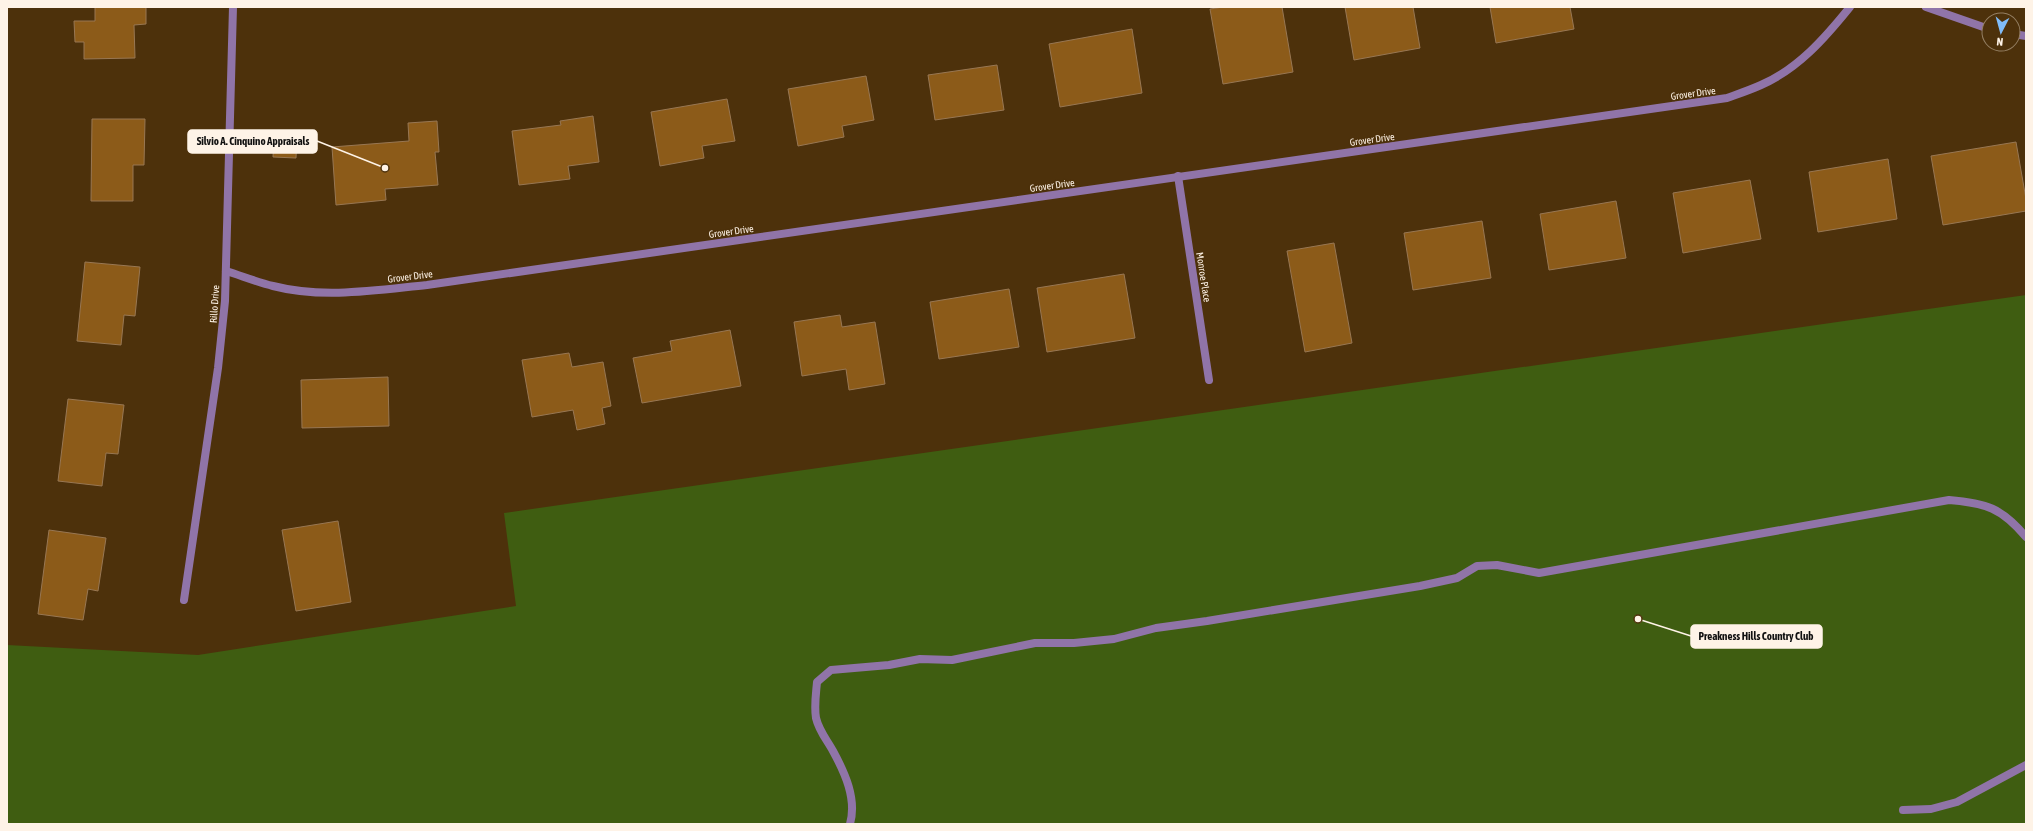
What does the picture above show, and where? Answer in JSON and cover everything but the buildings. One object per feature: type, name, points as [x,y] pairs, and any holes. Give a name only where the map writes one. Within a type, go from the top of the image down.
[{"type":"street","name":"Rillo Drive","points":[[184,600],[218,368],[225,300],[233,7]]},
{"type":"street","name":"Grover Drive","points":[[226,271],[281,287],[318,293],[363,292],[435,284],[1727,98],[1762,85],[1796,64],[1827,36],[1850,7]]},
{"type":"street","points":[[1926,7],[1981,26]]},
{"type":"street","name":"Monroe Place","points":[[1178,176],[1209,380]]},
{"type":"street","points":[[850,824],[853,805],[849,786],[833,751],[822,734],[816,719],[815,703],[817,682],[831,670],[889,665],[920,659],[952,660],[1035,643],[1074,643],[1114,639],[1156,628],[1420,586],[1457,578],[1477,566],[1497,565],[1539,573],[1949,500],[1970,502],[1997,509],[2014,523],[2026,537]]},
{"type":"street","points":[[1903,810],[1931,809],[1957,802],[2026,765]]},
{"type":"green space","points":[[2026,295],[2026,824],[7,824],[7,645],[198,655],[516,606],[504,513]]},
{"type":"place","name":"Silvio A. Cinquino Appraisals","points":[[385,168]]},
{"type":"place","name":"Preakness Hills Country Club","points":[[1638,619]]}]
